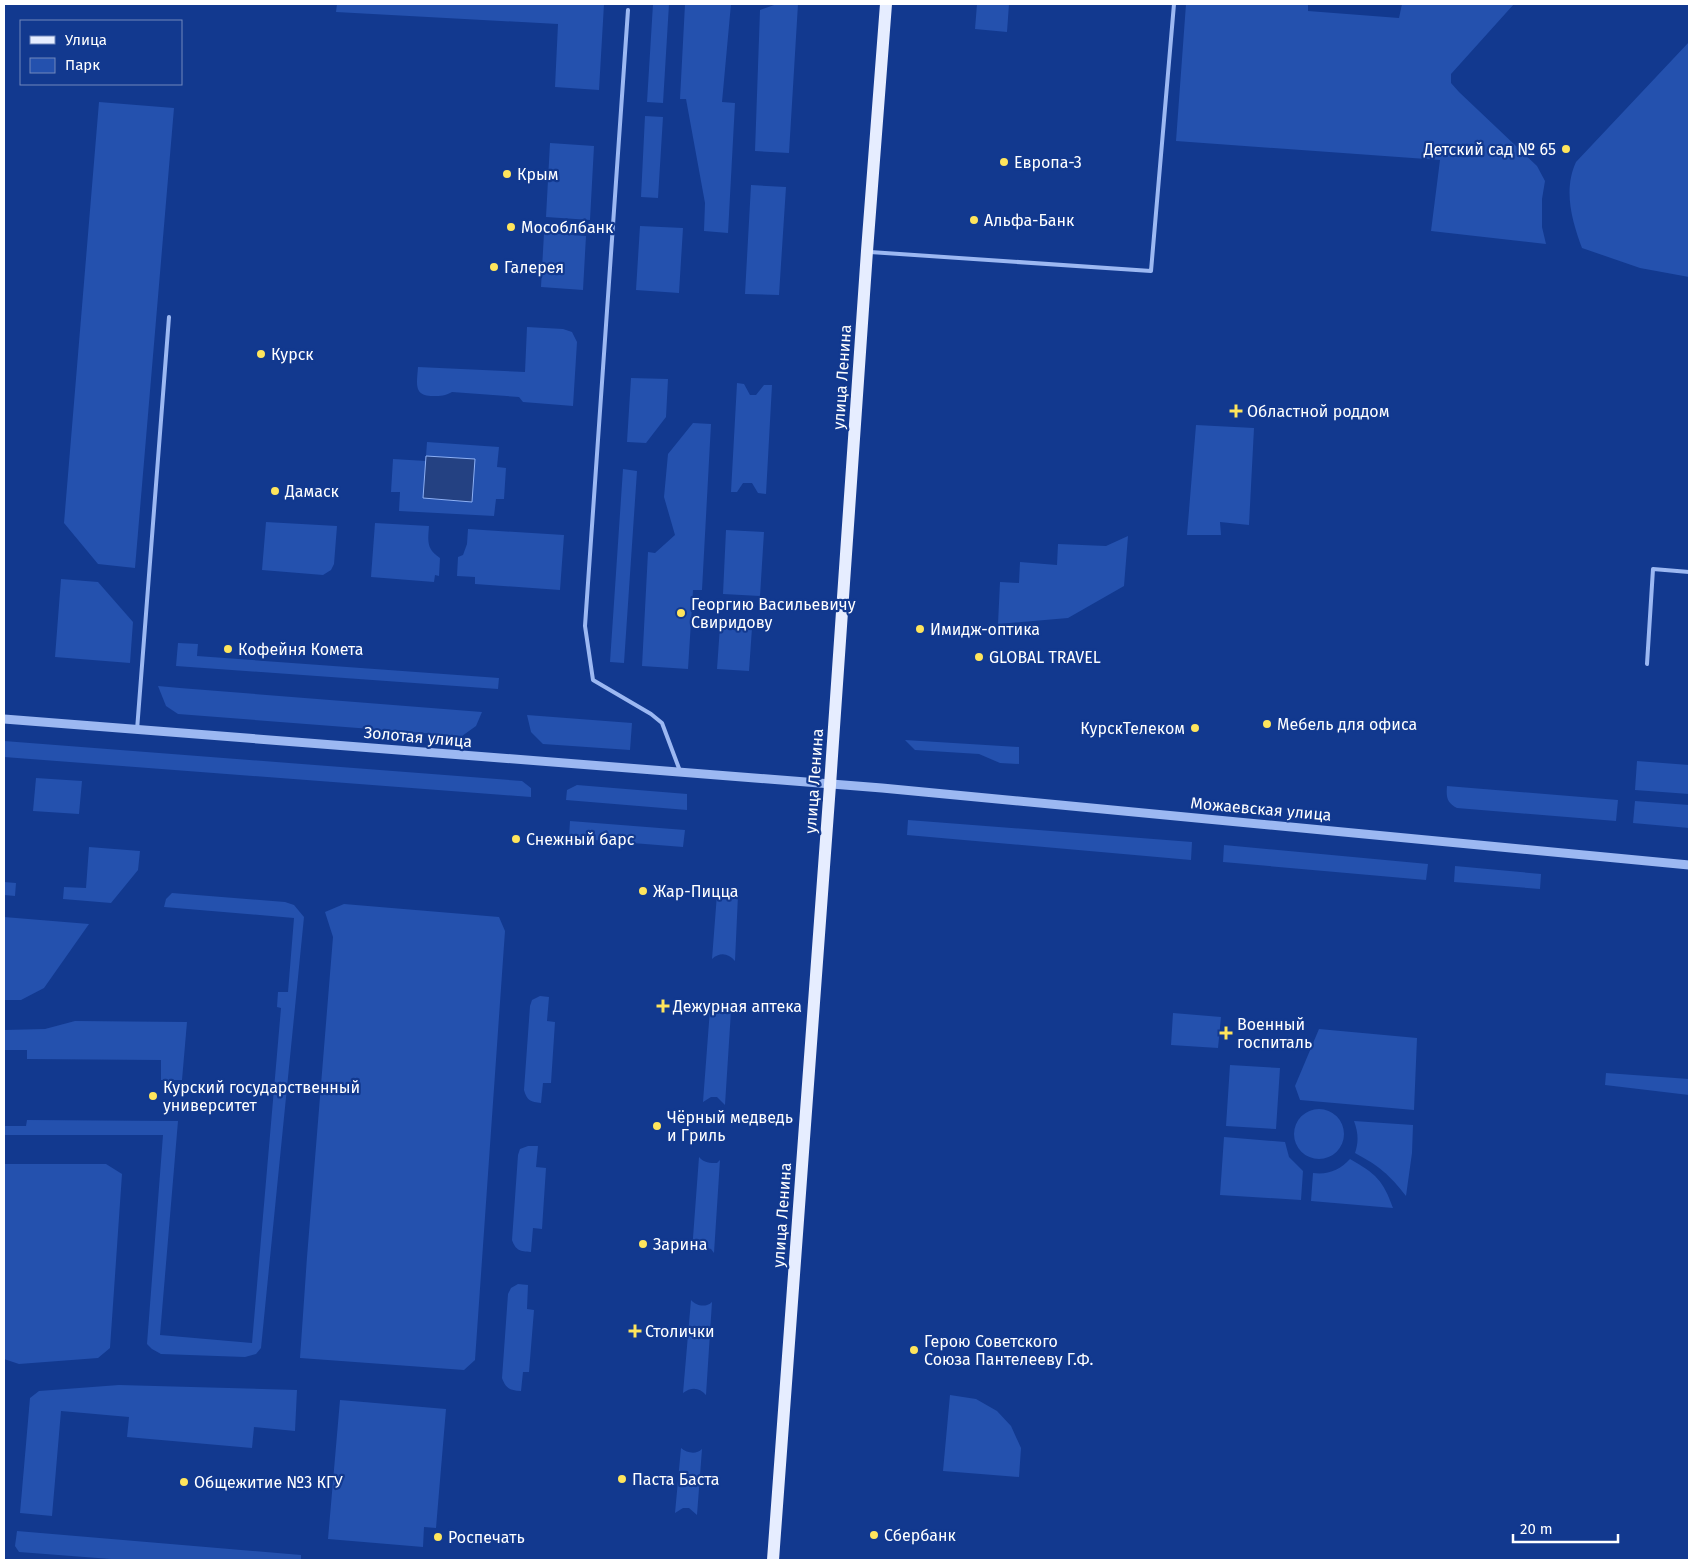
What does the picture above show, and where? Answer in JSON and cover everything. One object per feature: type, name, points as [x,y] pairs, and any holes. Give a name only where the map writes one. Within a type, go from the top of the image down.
[{"type":"main road","name":"улица Ленина","points":[[773,1560],[886,4]]},
{"type":"street","name":"Золотая улица","points":[[4,719],[830,786]]},
{"type":"street","name":"Можаевская улица","points":[[830,786],[882,788],[1689,865]]},
{"type":"lane","points":[[867,251],[1151,271],[1174,4]]},
{"type":"lane","points":[[628,10],[585,626],[593,680],[651,714],[662,723],[680,773]]},
{"type":"lane","points":[[137,730],[169,317]]},
{"type":"lane","points":[[1647,664],[1653,569],[1689,572]]},
{"type":"green space","points":[[337,4],[604,4],[599,90],[555,87],[558,24],[336,12]]},
{"type":"green space","points":[[653,4],[669,4],[663,103],[647,102]]},
{"type":"green space","points":[[685,4],[731,4],[722,102],[735,103],[728,233],[704,231],[705,203],[686,99],[680,99]]},
{"type":"green space","points":[[777,4],[798,4],[789,153],[755,151],[760,10]]},
{"type":"green space","points":[[977,4],[1009,4],[1007,32],[975,29]]},
{"type":"green space","points":[[1186,4],[1308,4],[1308,11],[1399,18],[1402,4],[1514,4],[1451,74],[1451,83],[1537,166],[1545,181],[1542,199],[1542,227],[1546,244],[1431,231],[1440,160],[1176,141]]},
{"type":"green space","points":[[1689,42],[1689,277],[1640,268],[1582,248],[1572,216],[1570,183],[1576,162]]},
{"type":"green space","points":[[99,102],[174,108],[135,568],[98,564],[64,523]]},
{"type":"green space","points":[[645,116],[663,117],[658,198],[641,197]]},
{"type":"green space","points":[[550,143],[594,146],[590,220],[546,217]]},
{"type":"green space","points":[[751,185],[786,187],[779,295],[745,294]]},
{"type":"green space","points":[[640,226],[683,228],[679,293],[636,290]]},
{"type":"green space","points":[[544,233],[586,236],[583,290],[541,287]]},
{"type":"green space","points":[[527,327],[563,329],[572,332],[577,342],[573,406],[523,402],[519,397],[452,392],[443,396],[433,396],[422,394],[419,391],[417,383],[418,367],[525,372]]},
{"type":"green space","points":[[631,378],[668,379],[666,417],[646,443],[627,442]]},
{"type":"green space","points":[[737,383],[744,384],[750,395],[756,395],[764,385],[772,385],[766,494],[758,493],[752,483],[743,483],[737,492],[731,492]]},
{"type":"green space","points":[[693,423],[711,424],[702,590],[693,590],[688,669],[642,666],[648,552],[655,553],[675,535],[664,497],[668,454]]},
{"type":"green space","points":[[1196,425],[1254,428],[1249,525],[1220,522],[1221,535],[1187,535]]},
{"type":"green space","points":[[427,442],[499,447],[497,467],[506,468],[504,499],[496,499],[494,516],[399,511],[400,492],[391,492],[393,459],[426,461],[423,498],[475,460],[426,456]]},
{"type":"green space","points":[[623,469],[637,471],[624,663],[610,662]]},
{"type":"green space","points":[[266,522],[337,526],[334,564],[331,570],[323,575],[262,570]]},
{"type":"green space","points":[[375,523],[429,526],[428,540],[430,548],[440,558],[439,576],[435,575],[434,582],[371,577]]},
{"type":"green space","points":[[468,529],[564,535],[560,590],[475,584],[475,577],[457,576],[458,557],[463,555],[467,544]]},
{"type":"green space","points":[[726,530],[764,532],[760,596],[723,594]]},
{"type":"green space","points":[[1128,536],[1124,586],[1068,618],[998,624],[1000,582],[1019,583],[1020,562],[1057,565],[1058,544],[1106,546]]},
{"type":"green space","points":[[61,579],[98,582],[133,622],[130,663],[55,657]]},
{"type":"green space","points":[[720,626],[752,628],[749,671],[717,669]]},
{"type":"green space","points":[[178,643],[198,644],[197,656],[499,678],[498,689],[176,666]]},
{"type":"green space","points":[[158,686],[482,712],[476,726],[462,736],[178,714],[166,706]]},
{"type":"green space","points":[[527,715],[632,723],[630,750],[543,744],[531,732]]},
{"type":"green space","points":[[905,740],[1019,747],[1019,764],[1000,763],[979,754],[915,750]]},
{"type":"green space","points":[[4,741],[522,781],[531,788],[531,797],[4,757]]},
{"type":"green space","points":[[1637,761],[1689,765],[1689,794],[1635,790]]},
{"type":"green space","points":[[36,778],[82,781],[79,814],[33,811]]},
{"type":"green space","points":[[577,785],[687,794],[687,810],[566,800],[567,790]]},
{"type":"green space","points":[[1447,786],[1618,800],[1616,821],[1457,808],[1448,799]]},
{"type":"green space","points":[[1635,801],[1689,805],[1689,828],[1633,823]]},
{"type":"green space","points":[[908,820],[1192,842],[1191,860],[907,835]]},
{"type":"green space","points":[[570,821],[685,830],[683,847],[569,838]]},
{"type":"green space","points":[[1224,845],[1428,864],[1426,880],[1223,862]]},
{"type":"green space","points":[[89,847],[140,851],[138,870],[111,903],[63,899],[64,887],[86,888]]},
{"type":"green space","points":[[1455,866],[1541,874],[1540,889],[1454,882]]},
{"type":"green space","points":[[4,882],[16,883],[15,896],[4,895]]},
{"type":"green space","points":[[172,893],[285,902],[294,905],[304,917],[261,1348],[256,1354],[245,1357],[161,1354],[147,1344],[163,1135],[4,1135],[4,1126],[26,1126],[27,1120],[178,1121],[160,1335],[252,1343],[281,1008],[277,1007],[278,992],[288,992],[294,918],[164,907],[166,899]]},
{"type":"green space","points":[[717,894],[727,899],[738,895],[735,961],[730,956],[724,954],[712,959]]},
{"type":"green space","points":[[344,904],[499,917],[505,931],[475,1360],[464,1370],[300,1358],[333,937],[325,912]]},
{"type":"green space","points":[[4,917],[89,924],[44,988],[21,1000],[4,1000]]},
{"type":"green space","points":[[540,996],[549,997],[547,1021],[555,1022],[551,1083],[543,1083],[541,1103],[530,1100],[524,1090],[530,1006],[532,1000]]},
{"type":"green space","points":[[710,1009],[721,1013],[731,1011],[725,1105],[717,1097],[711,1097],[703,1102]]},
{"type":"green space","points":[[1173,1013],[1221,1017],[1218,1048],[1171,1045]]},
{"type":"green space","points":[[75,1021],[187,1022],[182,1080],[161,1080],[161,1060],[27,1059],[27,1050],[4,1050],[4,1030],[45,1029]]},
{"type":"green space","points":[[1319,1029],[1417,1038],[1414,1110],[1300,1100],[1295,1086]]},
{"type":"green space","points":[[1230,1065],[1280,1068],[1276,1129],[1226,1126]]},
{"type":"green space","points":[[1606,1073],[1689,1079],[1689,1095],[1605,1085]]},
{"type":"green space","points":[[1319,1109],[1329,1111],[1337,1116],[1342,1124],[1344,1134],[1342,1144],[1337,1152],[1329,1157],[1319,1159],[1309,1157],[1301,1152],[1296,1144],[1294,1134],[1296,1124],[1301,1116],[1309,1111]]},
{"type":"green space","points":[[1354,1121],[1413,1125],[1412,1153],[1406,1196],[1383,1171],[1355,1153],[1358,1137]]},
{"type":"green space","points":[[1224,1137],[1285,1142],[1289,1157],[1303,1171],[1301,1200],[1220,1195]]},
{"type":"green space","points":[[528,1146],[538,1146],[536,1167],[546,1168],[542,1229],[533,1228],[531,1252],[519,1250],[512,1240],[518,1155],[520,1149]]},
{"type":"green space","points":[[699,1157],[710,1163],[717,1163],[720,1160],[714,1253],[711,1249],[700,1246],[692,1251]]},
{"type":"green space","points":[[1350,1159],[1378,1179],[1386,1191],[1393,1208],[1311,1201],[1313,1173],[1333,1171]]},
{"type":"green space","points":[[4,1164],[106,1164],[122,1174],[110,1348],[98,1358],[19,1364],[4,1359]]},
{"type":"green space","points":[[518,1284],[528,1285],[527,1309],[534,1310],[529,1372],[523,1372],[521,1391],[509,1388],[505,1385],[502,1378],[508,1294],[511,1288]]},
{"type":"green space","points":[[691,1300],[701,1306],[712,1302],[706,1395],[701,1390],[695,1389],[683,1393]]},
{"type":"green space","points":[[119,1385],[297,1390],[295,1431],[254,1427],[252,1448],[127,1437],[129,1417],[61,1411],[52,1516],[20,1513],[30,1398],[39,1391]]},
{"type":"green space","points":[[950,1395],[976,1399],[997,1411],[1011,1426],[1021,1448],[1019,1477],[943,1471]]},
{"type":"green space","points":[[340,1400],[446,1409],[436,1528],[424,1527],[423,1547],[328,1539]]},
{"type":"green space","points":[[681,1448],[692,1453],[702,1449],[697,1515],[689,1508],[683,1508],[675,1513]]},
{"type":"green space","points":[[17,1531],[301,1555],[301,1560],[124,1560],[19,1552],[15,1546]]},
{"type":"shaded area","points":[[426,456],[475,459],[472,502],[423,498]]},
{"type":"place","name":"Детский сад № 65","points":[[1566,149]]},
{"type":"place","name":"Европа-3","points":[[1004,162]]},
{"type":"place","name":"Крым","points":[[507,174]]},
{"type":"place","name":"Альфа-Банк","points":[[974,220]]},
{"type":"place","name":"Мособлбанк","points":[[511,227]]},
{"type":"place","name":"Галерея","points":[[494,267]]},
{"type":"place","name":"Курск","points":[[261,354]]},
{"type":"place","name":"Областной роддом","points":[[1236,411]]},
{"type":"place","name":"Дамаск","points":[[275,491]]},
{"type":"place","name":"Георгию Васильевичу Свиридову","points":[[681,613]]},
{"type":"place","name":"Имидж-оптика","points":[[920,629]]},
{"type":"place","name":"Кофейня Комета","points":[[228,649]]},
{"type":"place","name":"GLOBAL TRAVEL","points":[[979,657]]},
{"type":"place","name":"Мебель для офиса","points":[[1267,724]]},
{"type":"place","name":"КурскТелеком","points":[[1195,728]]},
{"type":"place","name":"Снежный барс","points":[[516,839]]},
{"type":"place","name":"Жар-Пицца","points":[[643,891]]},
{"type":"place","name":"Дежурная аптека","points":[[663,1006]]},
{"type":"place","name":"Военный госпиталь","points":[[1226,1033]]},
{"type":"place","name":"Курский государственный университет","points":[[153,1096]]},
{"type":"place","name":"Чёрный медведь и Гриль","points":[[657,1126]]},
{"type":"place","name":"Зарина","points":[[643,1244]]},
{"type":"place","name":"Столички","points":[[635,1331]]},
{"type":"place","name":"Герою Советского Союза Пантелееву Г.Ф.","points":[[914,1350]]},
{"type":"place","name":"Паста Баста","points":[[622,1479]]},
{"type":"place","name":"Общежитие №3 КГУ","points":[[184,1482]]},
{"type":"place","name":"Сбербанк","points":[[874,1535]]},
{"type":"place","name":"Роспечать","points":[[438,1537]]}]
